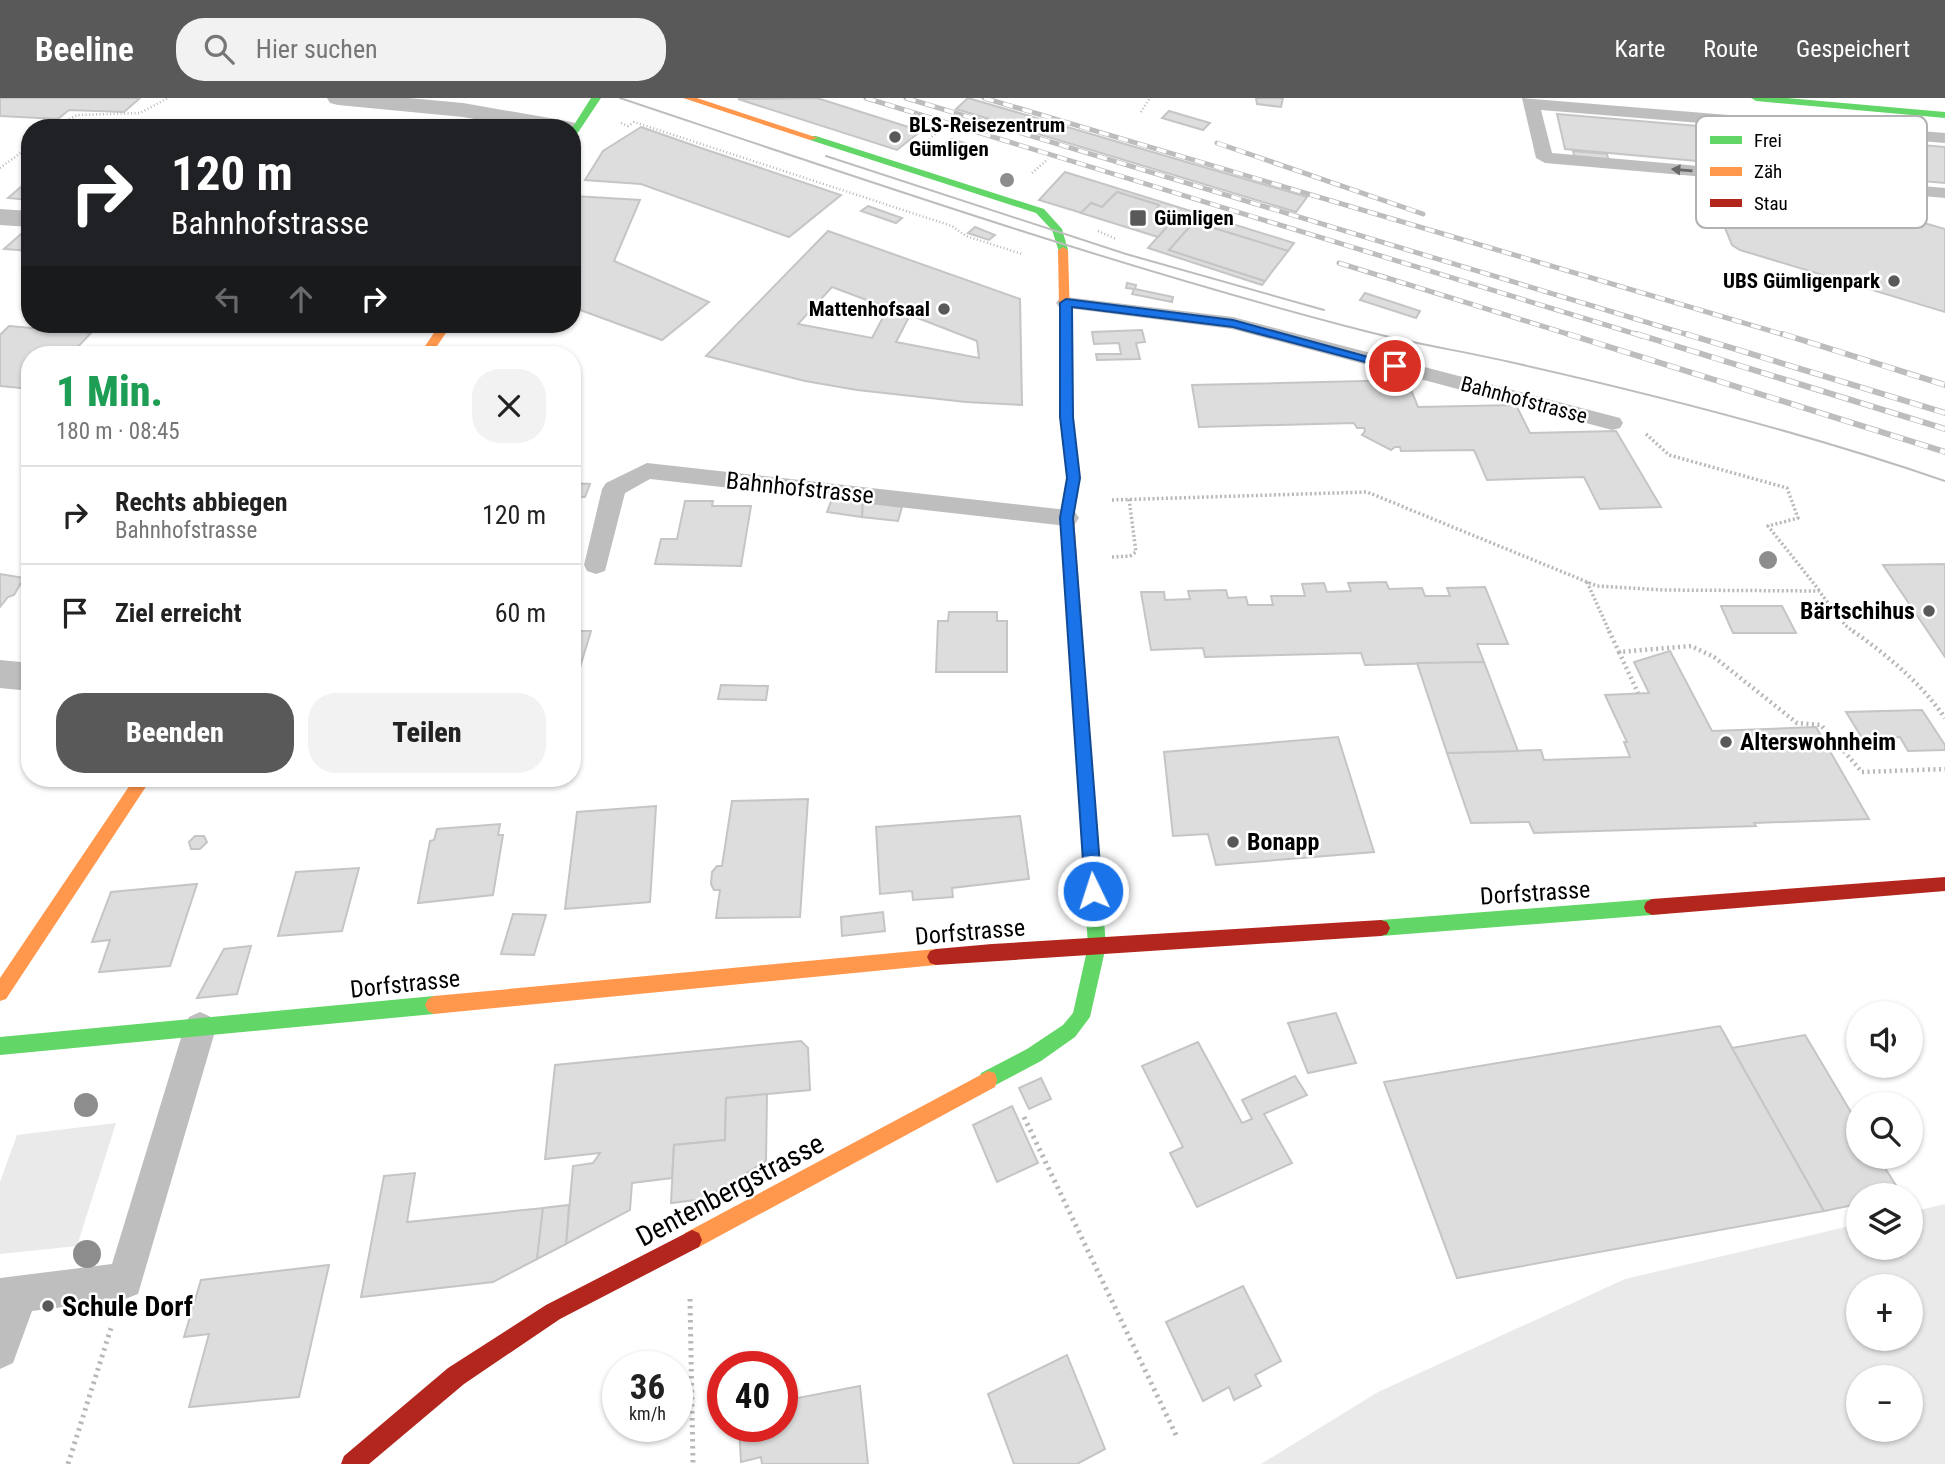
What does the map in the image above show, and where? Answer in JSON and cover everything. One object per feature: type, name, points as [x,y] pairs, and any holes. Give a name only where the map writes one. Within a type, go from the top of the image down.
[{"type":"street","points":[[338,98],[463,110],[522,119]]},
{"type":"street","points":[[581,119],[596,98]]},
{"type":"street","points":[[688,98],[1040,211],[1056,223],[1063,245],[1065,269],[1067,417],[1073,478],[1067,518],[1097,946]]},
{"type":"street","points":[[1756,98],[1945,115]]},
{"type":"street","points":[[0,216],[21,218]]},
{"type":"street","points":[[0,674],[21,676]]},
{"type":"street","points":[[0,993],[138,787]]},
{"type":"street","name":"Dorfstrasse","points":[[0,1046],[1012,950],[1224,940],[1945,884]]},
{"type":"street","name":"Dentenbergstrasse","points":[[352,1464],[456,1376],[542,1319],[1002,1072],[1069,1031],[1081,1017],[1097,946]]},
{"type":"lane","points":[[1696,171],[1545,158],[1531,101],[1699,116]]},
{"type":"lane","points":[[1927,136],[1945,138]]},
{"type":"lane","points":[[1927,191],[1945,193]]},
{"type":"lane","name":"Bahnhofstrasse","points":[[1066,303],[1233,323],[1612,423]]},
{"type":"lane","name":"Bahnhofstrasse","points":[[596,565],[614,489],[647,471],[1067,518]]},
{"type":"lane","points":[[0,1350],[10,1295],[125,1281],[200,1028]]},
{"type":"path","points":[[67,119],[77,115],[140,113],[168,98]]},
{"type":"path","points":[[1141,112],[1150,98]]},
{"type":"path","points":[[66,119],[74,110]]},
{"type":"path","points":[[581,127],[628,125],[634,122],[952,226],[966,236],[1065,269]]},
{"type":"path","points":[[931,137],[944,127]]},
{"type":"path","points":[[0,168],[21,153]]},
{"type":"path","points":[[1028,176],[1048,159]]},
{"type":"path","points":[[1644,432],[1669,455],[1787,488],[1798,518],[1768,526],[1845,625],[1888,656],[1930,695],[1945,718]]},
{"type":"path","points":[[1109,500],[1367,492],[1597,586],[1663,590],[1819,591]]},
{"type":"path","points":[[1069,558],[1127,556],[1136,552],[1129,499]]},
{"type":"path","points":[[1587,582],[1638,694]]},
{"type":"path","points":[[1619,652],[1691,646],[1714,657],[1797,723],[1821,725],[1861,772],[1945,769]]},
{"type":"path","points":[[1002,1072],[1176,1436]]},
{"type":"path","points":[[689,1242],[693,1464]]},
{"type":"path","points":[[68,1464],[110,1329]]},
{"type":"shaded area","points":[[116,1123],[77,1246],[0,1254],[0,1182],[17,1135]]},
{"type":"shaded area","points":[[1945,1204],[1945,1464],[1261,1464],[1378,1392],[1625,1279],[1846,1227],[1846,1260],[1923,1260],[1923,1209]]},
{"type":"building","points":[[0,98],[140,98],[124,112],[69,110],[58,119],[0,116]]},
{"type":"building","points":[[817,98],[921,131],[897,150],[738,99]]},
{"type":"building","points":[[968,98],[1307,197],[1296,212],[956,109]]},
{"type":"building","points":[[1256,98],[1283,98],[1281,107],[1257,104]]},
{"type":"building","points":[[1169,111],[1210,123],[1203,130],[1162,118]]},
{"type":"building","points":[[1557,114],[1696,126],[1696,161],[1565,149]]},
{"type":"building","points":[[641,127],[841,195],[789,237],[641,184],[585,180],[603,151]]},
{"type":"building","points":[[951,139],[971,145],[965,150],[945,144]]},
{"type":"building","points":[[1927,145],[1945,147],[1945,183],[1927,181]]},
{"type":"building","points":[[1573,151],[1607,154],[1609,162],[1575,159]]},
{"type":"building","points":[[1065,172],[1294,243],[1288,251],[1194,222],[1169,250],[1265,281],[1262,285],[1148,248],[1176,216],[1155,210],[1159,205],[1117,192],[1102,207],[1091,203],[1082,213],[1039,200]]},
{"type":"building","points":[[21,187],[21,199],[8,198]]},
{"type":"building","points":[[1117,192],[1159,205],[1155,210],[1176,216],[1158,237],[1081,213],[1091,203],[1102,207]]},
{"type":"building","points":[[581,196],[640,200],[614,261],[709,302],[662,340],[581,310]]},
{"type":"building","points":[[868,206],[902,218],[896,223],[861,211]]},
{"type":"building","points":[[1194,222],[1288,251],[1265,281],[1169,250]]},
{"type":"building","name":"UBS Gümligenpark","points":[[1927,224],[1945,229],[1945,312],[1740,250],[1732,245],[1725,228],[1927,228]]},
{"type":"building","points":[[975,227],[995,235],[989,240],[968,233]]},
{"type":"building","points":[[828,231],[1020,299],[1022,405],[857,390],[805,381],[706,356]],"holes":[[[832,287],[888,308],[872,338],[798,324]],[[910,315],[977,341],[979,358],[896,342]]]},
{"type":"building","points":[[21,234],[21,250],[4,249]]},
{"type":"building","points":[[1127,283],[1136,285],[1135,289],[1173,297],[1172,302],[1132,294],[1134,289],[1126,288]]},
{"type":"building","points":[[1365,293],[1420,311],[1416,318],[1360,300]]},
{"type":"building","points":[[9,326],[21,327],[21,333],[91,333],[79,346],[21,346],[21,388],[0,386],[0,335]]},
{"type":"building","points":[[1142,330],[1145,342],[1136,343],[1140,359],[1097,360],[1096,354],[1121,354],[1119,343],[1094,344],[1092,332]]},
{"type":"building","points":[[1407,380],[1418,407],[1516,405],[1530,433],[1616,431],[1661,507],[1600,509],[1584,477],[1487,480],[1474,450],[1401,451],[1400,447],[1395,447],[1391,450],[1362,435],[1364,428],[1357,428],[1354,423],[1199,427],[1192,385]]},
{"type":"building","points":[[581,484],[590,484],[585,497],[581,497]]},
{"type":"building","points":[[832,499],[863,502],[862,517],[827,512]]},
{"type":"building","points":[[685,501],[713,501],[712,506],[751,506],[741,566],[655,564],[661,539],[677,539]]},
{"type":"building","points":[[863,502],[902,507],[898,521],[862,517]]},
{"type":"building","name":"Bärtschihus","points":[[1945,564],[1945,657],[1883,565]]},
{"type":"building","points":[[0,574],[21,578],[14,595],[8,597],[0,607]]},
{"type":"building","points":[[1386,582],[1389,589],[1422,588],[1425,596],[1450,596],[1447,588],[1485,587],[1508,644],[1477,644],[1484,662],[1365,665],[1361,653],[1205,657],[1203,648],[1151,650],[1141,592],[1164,592],[1165,600],[1190,599],[1188,591],[1226,590],[1228,598],[1246,597],[1248,605],[1273,605],[1271,596],[1305,596],[1302,584],[1324,583],[1327,592],[1351,591],[1348,583]]},
{"type":"building","points":[[1721,606],[1782,606],[1796,633],[1733,633]]},
{"type":"building","points":[[949,612],[997,612],[997,621],[1007,621],[1007,672],[936,672],[938,621],[948,621]]},
{"type":"building","points":[[581,631],[591,631],[581,664]]},
{"type":"building","name":"Alterswohnheim","points":[[1670,651],[1712,731],[1816,727],[1869,819],[1754,823],[1756,826],[1534,833],[1529,822],[1471,823],[1447,753],[1541,750],[1544,760],[1630,757],[1624,742],[1627,742],[1605,695],[1649,693],[1634,662]]},
{"type":"building","points":[[1484,662],[1518,751],[1447,753],[1417,663]]},
{"type":"building","points":[[721,685],[768,686],[766,700],[718,699]]},
{"type":"building","points":[[1922,710],[1945,745],[1945,750],[1908,751],[1900,737],[1862,738],[1846,712]]},
{"type":"building","points":[[1338,737],[1374,852],[1216,865],[1208,834],[1173,836],[1164,752]]},
{"type":"building","points":[[808,799],[800,917],[716,918],[720,890],[714,890],[711,884],[712,872],[717,866],[722,866],[732,801]]},
{"type":"building","points":[[656,806],[650,902],[565,909],[577,812]]},
{"type":"building","points":[[1020,816],[1029,879],[952,888],[953,897],[913,900],[912,891],[880,894],[876,827]]},
{"type":"building","points":[[500,824],[498,835],[503,835],[493,895],[418,903],[430,841],[434,840],[437,829]]},
{"type":"building","points":[[195,836],[204,836],[207,842],[200,849],[191,849],[189,842]]},
{"type":"building","points":[[359,868],[342,931],[278,936],[296,872]]},
{"type":"building","points":[[197,884],[170,966],[99,972],[110,940],[92,942],[111,892]]},
{"type":"building","points":[[883,912],[885,931],[842,936],[841,917]]},
{"type":"building","points":[[513,914],[546,915],[534,955],[501,954]]},
{"type":"building","points":[[251,946],[237,994],[197,998],[224,949]]},
{"type":"building","points":[[1336,1013],[1356,1063],[1308,1073],[1288,1023]]},
{"type":"building","points":[[1720,1026],[1824,1211],[1457,1278],[1384,1082]]},
{"type":"building","points":[[1805,1035],[1846,1104],[1846,1169],[1886,1169],[1894,1183],[1846,1183],[1846,1206],[1824,1211],[1732,1048]]},
{"type":"building","points":[[801,1041],[808,1048],[810,1090],[726,1098],[725,1140],[674,1145],[672,1178],[632,1183],[630,1210],[566,1244],[573,1166],[593,1163],[600,1153],[545,1159],[555,1065]]},
{"type":"building","points":[[1198,1042],[1242,1123],[1252,1119],[1242,1100],[1295,1076],[1307,1095],[1264,1114],[1292,1163],[1197,1207],[1170,1153],[1183,1147],[1142,1066]]},
{"type":"building","points":[[1041,1078],[1051,1099],[1029,1109],[1019,1088]]},
{"type":"building","points":[[767,1094],[766,1161],[704,1199],[671,1203],[674,1145],[725,1140],[726,1098]]},
{"type":"building","points":[[1012,1106],[1038,1163],[997,1182],[973,1125]]},
{"type":"building","points":[[415,1173],[407,1222],[543,1208],[537,1259],[493,1282],[361,1297],[384,1176]]},
{"type":"building","points":[[569,1205],[566,1244],[537,1259],[543,1208]]},
{"type":"building","points":[[329,1265],[299,1397],[189,1407],[209,1334],[184,1337],[201,1280]]},
{"type":"building","points":[[1243,1286],[1281,1361],[1255,1375],[1261,1386],[1234,1400],[1229,1387],[1203,1401],[1166,1322]]},
{"type":"building","points":[[1067,1355],[1105,1449],[1077,1464],[1014,1464],[988,1394]]},
{"type":"building","points":[[860,1386],[868,1464],[762,1464],[761,1457],[741,1462],[740,1442],[798,1442],[798,1398]]},
{"type":"tram line","points":[[620,98],[1081,250],[1267,305],[1379,335],[1492,358],[1675,401],[1838,446],[1945,481]]},
{"type":"tram line","points":[[826,156],[1126,254],[1324,310]]},
{"type":"railway","points":[[866,98],[1642,336]]},
{"type":"railway","points":[[906,98],[1692,336]]},
{"type":"railway","points":[[984,98],[1788,336]]},
{"type":"railway","points":[[1217,143],[1423,214]]},
{"type":"railway","points":[[1339,263],[1574,336]]},
{"type":"railway","points":[[1568,334],[1945,452]]},
{"type":"railway","points":[[1637,334],[1945,429]]},
{"type":"railway","points":[[1686,334],[1945,413]]},
{"type":"railway","points":[[1783,334],[1945,385]]},
{"type":"traffic: fast","points":[[581,121],[596,98]]},
{"type":"traffic: fast","points":[[1756,98],[1945,115]]},
{"type":"traffic: fast","points":[[813,138],[1040,211],[1057,229],[1063,250]]},
{"type":"traffic: fast","points":[[988,1080],[1034,1055],[1069,1031],[1081,1017],[1097,946],[1087,805]]},
{"type":"traffic: fast","points":[[1381,928],[1652,907]]},
{"type":"traffic: fast","points":[[0,1046],[434,1005]]},
{"type":"traffic: slow","points":[[688,98],[813,138]]},
{"type":"traffic: slow","points":[[1063,250],[1067,417],[1073,478],[1067,518],[1087,805]]},
{"type":"traffic: slow","points":[[431,346],[440,333]]},
{"type":"traffic: slow","points":[[0,993],[138,787]]},
{"type":"traffic: slow","points":[[434,1005],[936,957]]},
{"type":"traffic: slow","points":[[692,1240],[988,1080]]},
{"type":"traffic: jam","points":[[1652,907],[1945,884]]},
{"type":"traffic: jam","points":[[936,957],[1381,928]]},
{"type":"traffic: jam","points":[[352,1464],[456,1376],[553,1312],[692,1240]]},
{"type":"place","name":"BLS-Reisezentrum Gümligen","points":[[895,137]]},
{"type":"place","name":"Gümligen","points":[[1138,218]]},
{"type":"place","name":"UBS Gümligenpark","points":[[1894,281]]},
{"type":"place","name":"Mattenhofsaal","points":[[944,309]]},
{"type":"place","name":"Bärtschihus","points":[[1929,611]]},
{"type":"place","name":"Alterswohnheim","points":[[1726,742]]},
{"type":"place","name":"Bonapp","points":[[1233,842]]},
{"type":"place","name":"Schule Dorf","points":[[48,1306]]},
{"type":"route","points":[[1093,891],[1067,518],[1073,478],[1067,417],[1066,303],[1233,323],[1395,366]]}]
